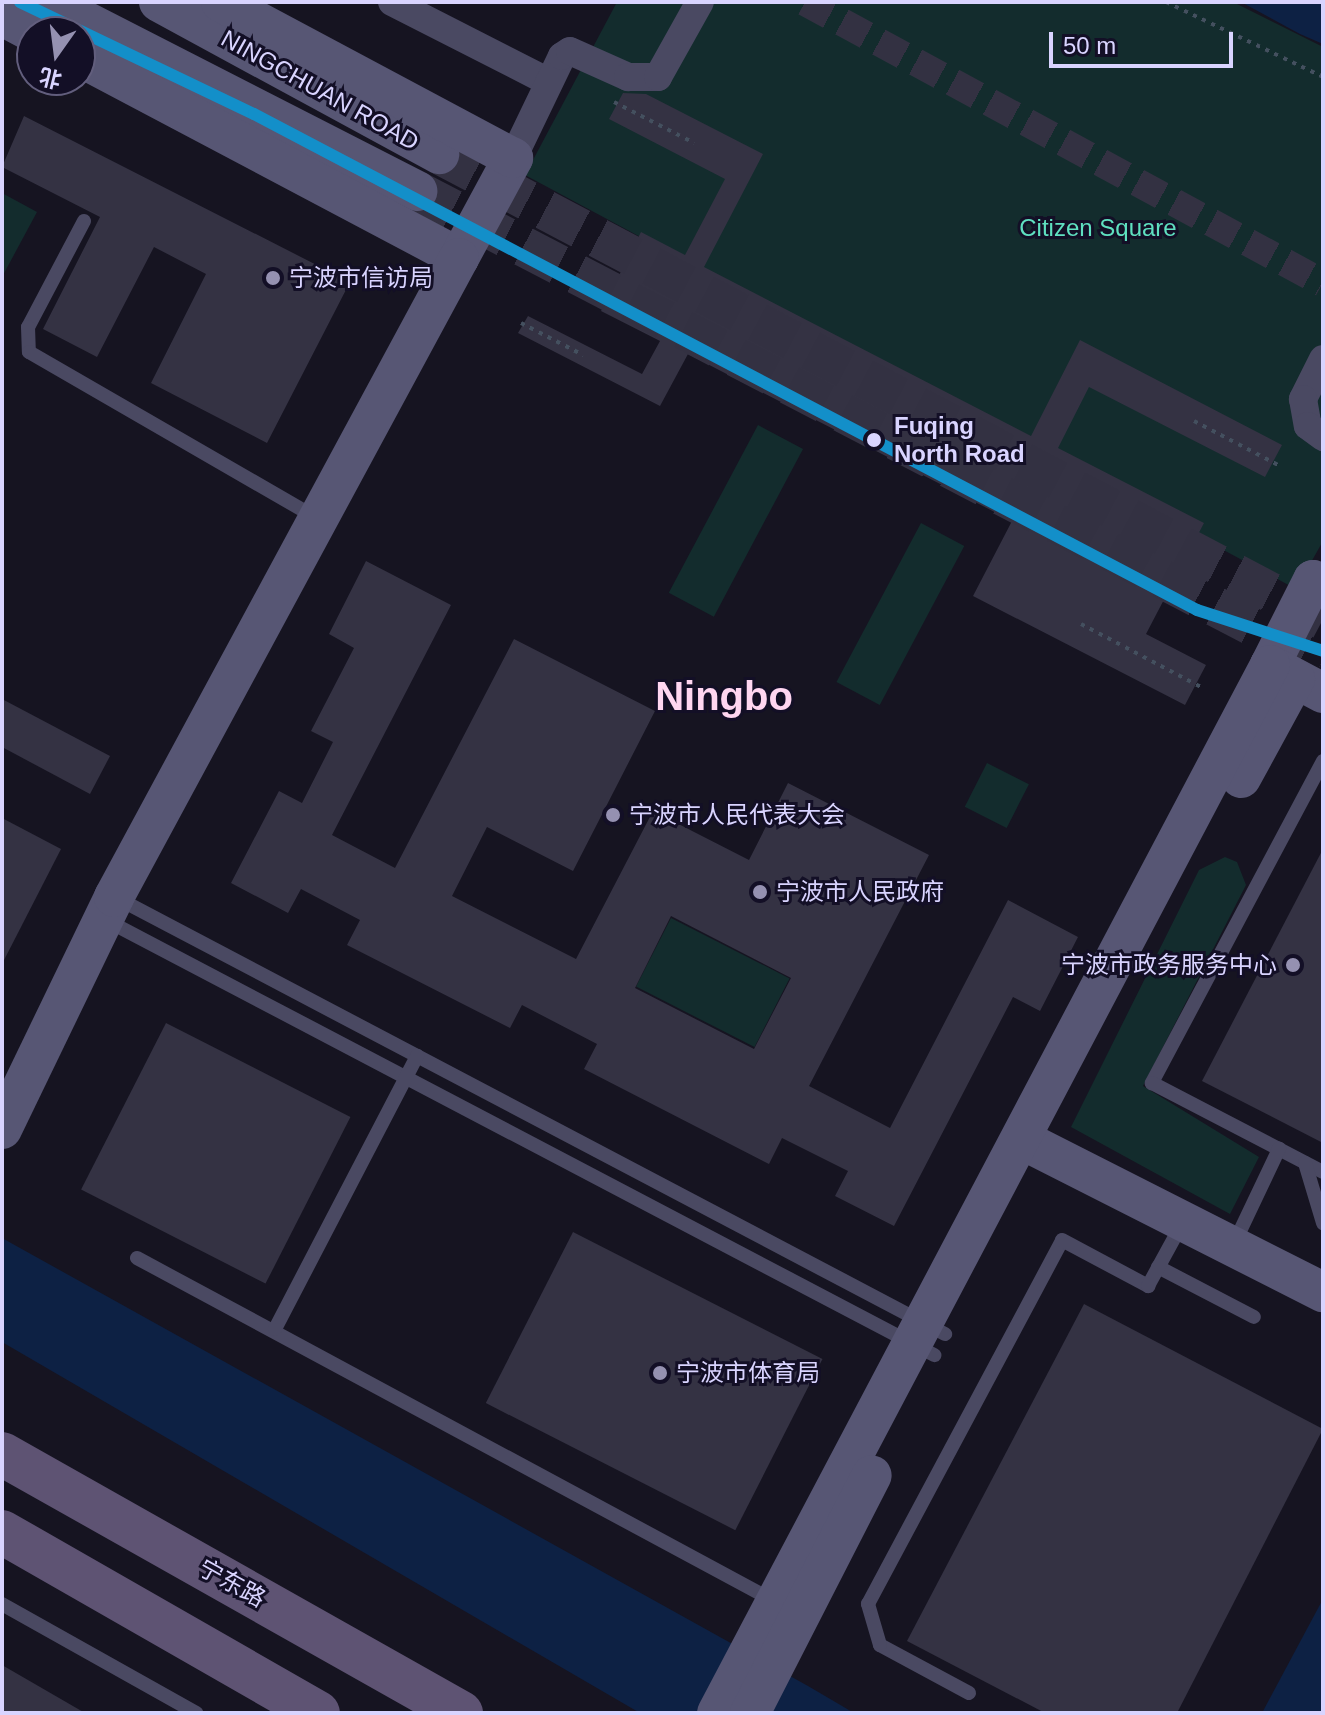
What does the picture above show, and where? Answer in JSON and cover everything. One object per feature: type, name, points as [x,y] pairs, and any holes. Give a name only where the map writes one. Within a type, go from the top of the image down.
[{"type":"main road","name":"宁东路","points":[[2,1454],[461,1713]]},
{"type":"main road","points":[[2,1532],[318,1713]]},
{"type":"street","name":"NINGCHUAN ROAD","points":[[48,2],[417,191]]},
{"type":"street","name":"NINGCHUAN ROAD","points":[[159,2],[439,154]]},
{"type":"street","points":[[221,2],[513,158]]},
{"type":"street","points":[[392,2],[549,82]]},
{"type":"street","points":[[2,1073],[100,904],[448,252],[513,158],[549,82],[570,51],[628,77],[658,77],[700,2]]},
{"type":"street","points":[[96,65],[448,252]]},
{"type":"street","points":[[1323,359],[1303,399],[1308,426],[1323,437]]},
{"type":"street","points":[[750,1713],[928,1339],[1035,1136],[1307,672],[1313,580],[1323,585]]},
{"type":"street","points":[[2,1129],[100,904]]},
{"type":"street","points":[[1035,1136],[1188,1212],[1323,1292]]},
{"type":"street","points":[[1188,1212],[1241,1229],[1323,1271]]},
{"type":"street","points":[[717,1713],[775,1601],[928,1339]]},
{"type":"lane","points":[[84,221],[28,327],[29,352],[307,512]]},
{"type":"lane","points":[[1323,761],[1152,1083],[1323,1172]]},
{"type":"lane","points":[[100,904],[417,1056],[928,1339]]},
{"type":"lane","points":[[100,904],[406,1076],[928,1339]]},
{"type":"lane","points":[[275,1329],[417,1056]]},
{"type":"lane","points":[[1241,1229],[1279,1149]]},
{"type":"lane","points":[[1305,1163],[1323,1223]]},
{"type":"lane","points":[[969,1693],[880,1645],[868,1604],[1062,1240],[1148,1286],[1188,1212]]},
{"type":"lane","points":[[137,1258],[275,1329],[775,1601]]},
{"type":"lane","points":[[1158,1267],[1254,1317]]},
{"type":"lane","points":[[2,1604],[196,1713]]},
{"type":"path","points":[[1166,2],[1323,77]]},
{"type":"path","points":[[614,102],[694,143]]},
{"type":"path","points":[[521,323],[583,355]]},
{"type":"path","points":[[1194,421],[1280,466]]},
{"type":"path","points":[[1081,624],[1201,687]]},
{"type":"green space","name":"Citizen Square","points":[[617,2],[1233,2],[1323,47],[1323,541],[1296,589],[525,175]]},
{"type":"green space","points":[[2,193],[37,212],[2,277]]},
{"type":"green space","points":[[758,425],[803,449],[714,617],[669,593]]},
{"type":"green space","points":[[921,523],[964,546],[880,705],[836,682]]},
{"type":"green space","points":[[987,763],[1029,784],[1007,828],[965,807]]},
{"type":"green space","points":[[1225,857],[1237,862],[1246,885],[1143,1086],[1259,1157],[1230,1214],[1071,1127],[1199,870]]},
{"type":"green space","points":[[671,918],[790,978],[755,1047],[636,987]]},
{"type":"water","points":[[1241,2],[1323,2],[1323,44],[1300,34]]},
{"type":"water","points":[[2,1238],[854,1713],[640,1713],[2,1342]]},
{"type":"water","points":[[1323,1599],[1323,1713],[1262,1713]]},
{"type":"building","name":"Fuqing North Road","points":[[623,93],[646,94],[763,154],[704,267],[1031,436],[1080,340],[1282,445],[1265,477],[1089,387],[1058,448],[1204,523],[1146,634],[1206,665],[1185,705],[973,596],[1012,521],[688,354],[660,406],[518,333],[528,316],[642,374],[660,341],[601,311],[641,232],[685,255],[725,179],[609,119]]},
{"type":"building","name":"宁波市信访局","points":[[24,116],[350,282],[267,443],[151,383],[206,274],[154,247],[97,357],[43,329],[100,217],[2,167]]},
{"type":"building","name":"宁波市人民政府","points":[[366,561],[451,605],[332,835],[395,868],[514,639],[655,711],[573,871],[487,827],[452,896],[576,959],[653,811],[749,860],[788,783],[929,855],[809,1086],[890,1128],[1008,900],[1078,937],[1040,1011],[1013,997],[894,1226],[835,1196],[848,1171],[782,1138],[769,1164],[584,1069],[597,1044],[522,1005],[510,1028],[347,945],[360,920],[301,889],[288,913],[231,883],[279,791],[302,803],[333,742],[311,731],[354,648],[329,634]],"holes":[[[671,916],[791,978],[754,1049],[635,988]]]},
{"type":"building","points":[[2,699],[110,756],[90,794],[2,747]]},
{"type":"building","points":[[2,818],[61,849],[2,964]]},
{"type":"building","name":"宁波市政务服务中心","points":[[1323,849],[1323,1143],[1202,1081]]},
{"type":"building","points":[[166,1023],[350,1117],[266,1284],[81,1190]]},
{"type":"building","points":[[573,1232],[822,1359],[735,1530],[486,1403]]},
{"type":"building","points":[[1084,1304],[1323,1429],[1177,1713],[1045,1713],[907,1641]]},
{"type":"building","points":[[2,1665],[85,1713],[2,1713]]},
{"type":"tunnel","points":[[805,2],[1323,283]]},
{"type":"tunnel","points":[[439,154],[1323,620]]},
{"type":"tunnel","points":[[417,191],[1322,662]]},
{"type":"transit line","points":[[20,2],[254,114],[1197,610],[1323,651]]},
{"type":"place","name":"宁波市信访局","points":[[273,278]]},
{"type":"place","name":"Fuqing North Road","points":[[874,440]]},
{"type":"place","name":"宁波市人民代表大会","points":[[613,815]]},
{"type":"place","name":"宁波市人民政府","points":[[760,892]]},
{"type":"place","name":"宁波市政务服务中心","points":[[1293,965]]},
{"type":"place","name":"宁波市体育局","points":[[660,1373]]},
{"type":"district","name":"Ningbo","points":[[724,696]]}]
